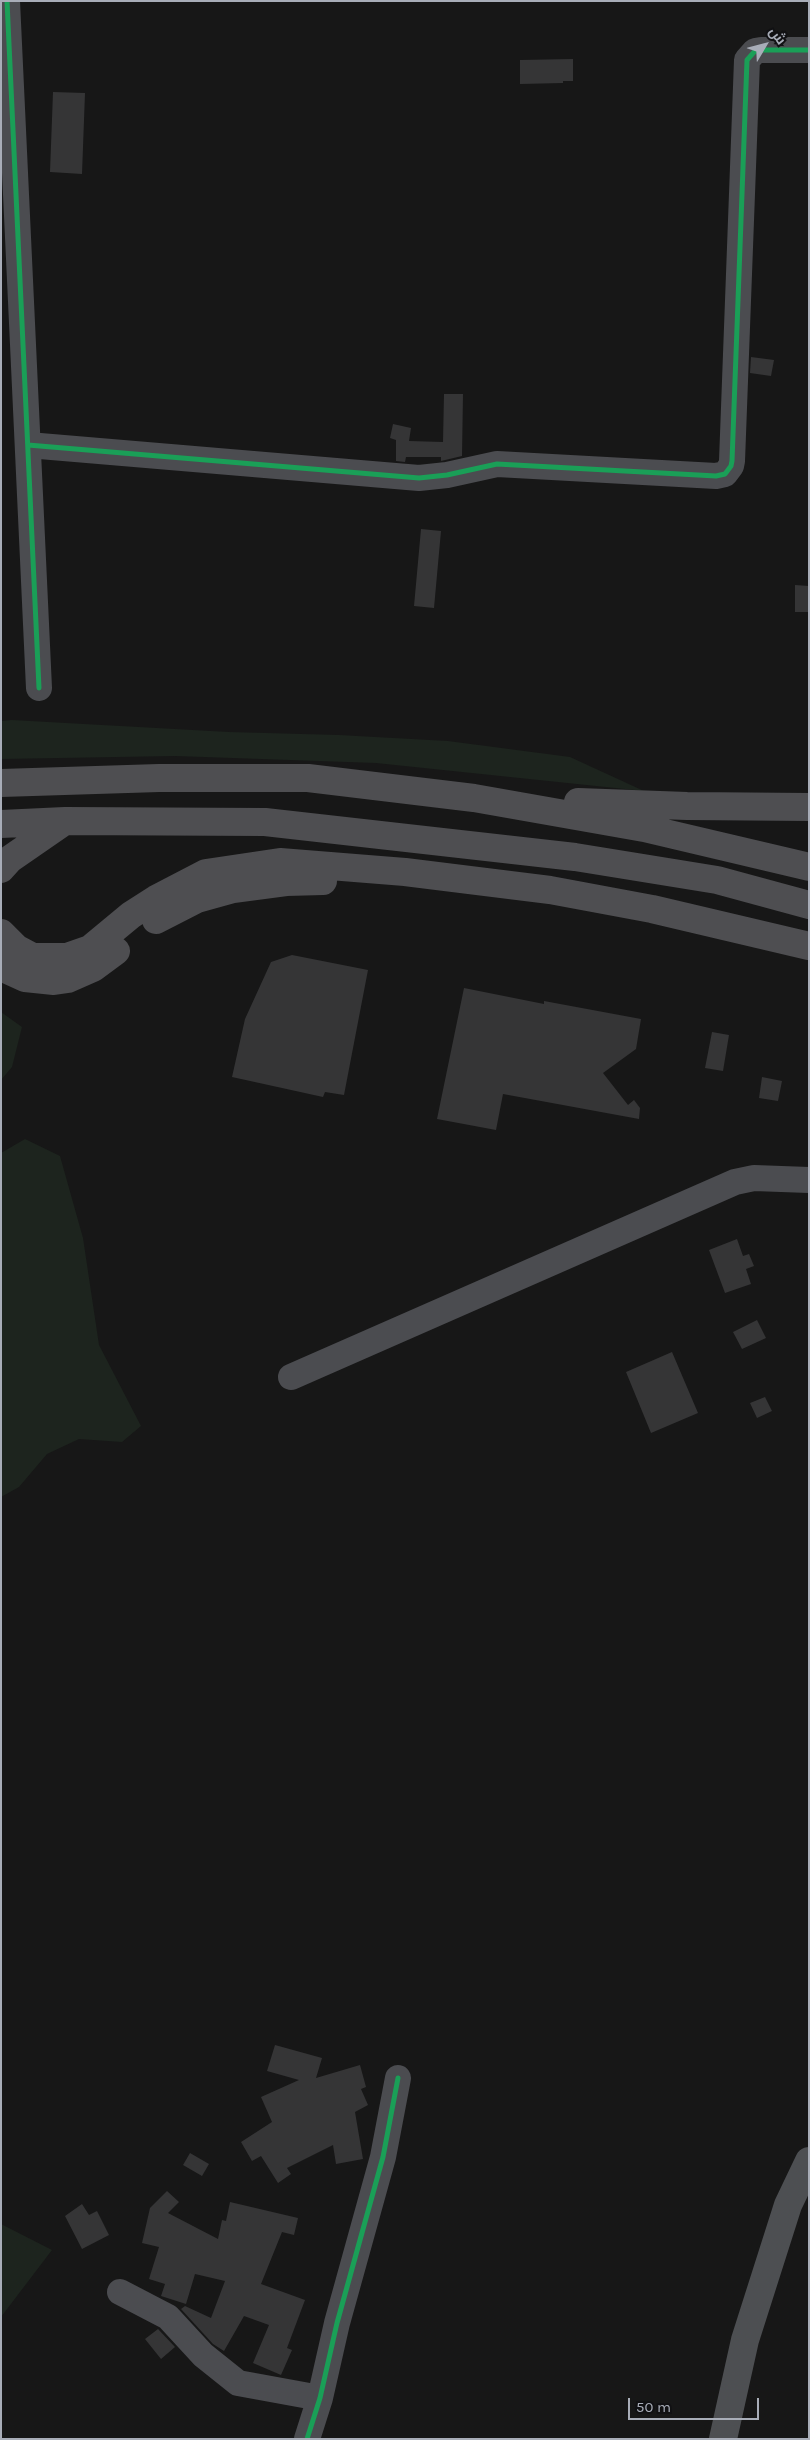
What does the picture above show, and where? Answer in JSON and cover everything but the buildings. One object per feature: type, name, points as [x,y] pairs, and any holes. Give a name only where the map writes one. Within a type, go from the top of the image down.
[{"type":"highway","points":[[1,783],[159,778],[308,778],[474,798],[644,828],[809,867]]},
{"type":"highway","points":[[474,798],[687,806],[809,807]]},
{"type":"highway","points":[[1,824],[65,820],[264,822],[556,855],[717,880],[809,905]]},
{"type":"highway","points":[[1,869],[10,859],[65,820]]},
{"type":"highway","points":[[1,932],[16,948],[33,957],[67,957],[90,949],[139,910],[189,881],[206,874],[280,862],[405,872],[550,890],[652,909],[809,946]]},
{"type":"highway","points":[[1,967],[14,974],[39,981],[68,979],[93,968],[145,926],[197,899],[251,886],[313,881],[422,890],[532,905],[809,960]]},
{"type":"main road","points":[[723,2439],[745,2340],[788,2206],[809,2162]]},
{"type":"street","points":[[8,1],[5,33],[28,446],[39,688]]},
{"type":"street","points":[[28,446],[419,478],[447,475],[497,464],[716,476],[726,474],[732,461],[747,60],[755,51],[761,50],[809,50]]},
{"type":"street","points":[[291,1377],[735,1182],[754,1178],[809,1180]]},
{"type":"street","points":[[306,2439],[320,2398],[337,2322],[383,2157],[398,2078]]},
{"type":"street","points":[[120,2292],[168,2317],[203,2355],[238,2383],[320,2398]]},
{"type":"shaded area","points":[[12,720],[229,732],[339,735],[448,741],[570,757],[644,791],[376,763],[175,756],[1,759],[1,721]]},
{"type":"shaded area","points":[[1,1012],[22,1027],[12,1067],[1,1080]]},
{"type":"shaded area","points":[[25,1139],[60,1156],[83,1238],[99,1345],[141,1426],[122,1442],[79,1439],[47,1454],[19,1487],[1,1497],[1,1153]]},
{"type":"shaded area","points":[[1,2224],[52,2250],[1,2317]]},
{"type":"cycle path","points":[[7,1],[39,688]]},
{"type":"cycle path","points":[[28,445],[419,478],[447,475],[497,464],[716,476],[725,474],[732,461],[747,60],[755,51],[761,50],[809,50]]},
{"type":"cycle path","points":[[307,2439],[320,2398],[337,2323],[383,2157],[398,2078]]}]
